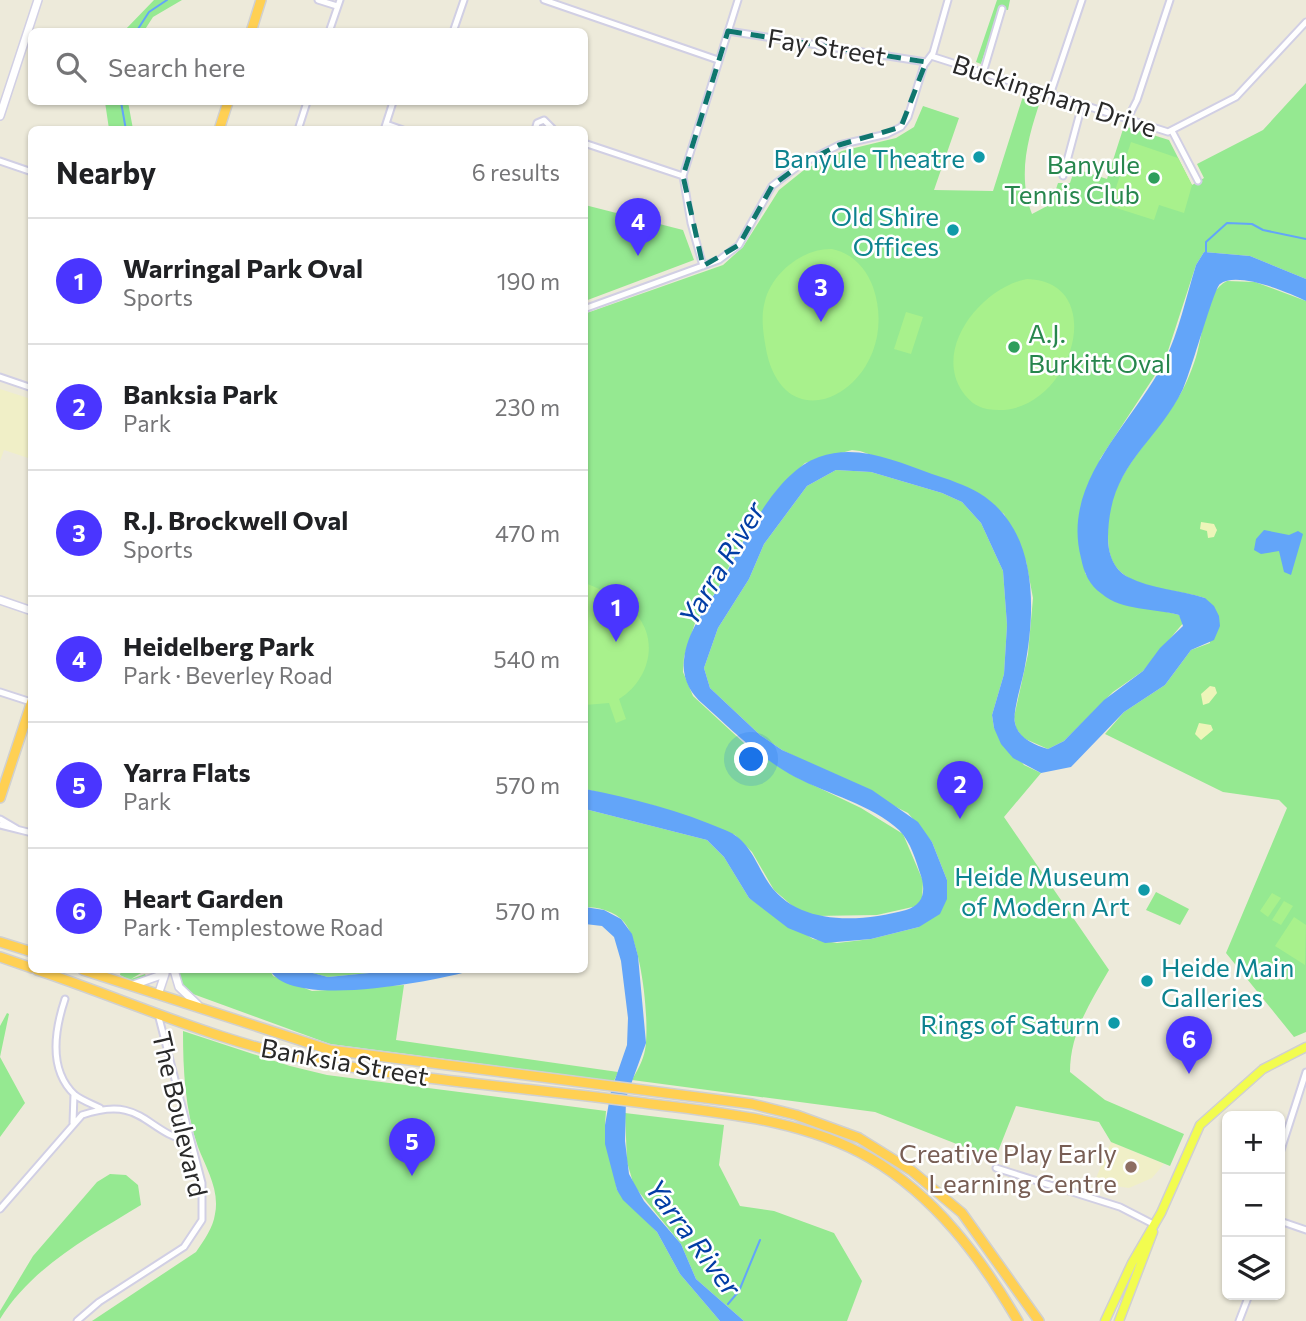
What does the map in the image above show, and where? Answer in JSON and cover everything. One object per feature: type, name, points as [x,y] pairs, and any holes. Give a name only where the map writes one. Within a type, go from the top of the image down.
[{"type":"highway","points":[[252,28],[261,0]]},
{"type":"highway","points":[[220,126],[227,105]]},
{"type":"highway","points":[[0,798],[28,710]]},
{"type":"highway","points":[[0,942],[28,951]]},
{"type":"highway","points":[[0,959],[28,967]]},
{"type":"highway","name":"Banksia Street","points":[[46,973],[246,1043],[310,1060],[751,1118],[821,1136],[853,1149],[904,1181],[928,1203],[972,1251],[1018,1321]]},
{"type":"highway","name":"Banksia Street","points":[[92,973],[330,1050],[752,1104],[796,1115],[859,1138],[894,1159],[962,1213],[1039,1321]]},
{"type":"highway","points":[[158,995],[158,1012]]},
{"type":"highway","points":[[928,1203],[938,1192]]},
{"type":"main road","points":[[28,28],[38,0]]},
{"type":"main road","points":[[0,116],[2,102],[28,28]]},
{"type":"main road","points":[[0,600],[28,610]]},
{"type":"main road","points":[[129,985],[162,973]]},
{"type":"main road","points":[[158,995],[165,973]]},
{"type":"main road","points":[[175,973],[182,991],[203,1010]]},
{"type":"main road","points":[[1119,1321],[1155,1225],[1196,1131],[1205,1119],[1269,1065],[1306,1047]]},
{"type":"main road","points":[[1105,1321],[1132,1263],[1155,1225]]},
{"type":"street","points":[[318,0],[339,3],[330,28]]},
{"type":"street","points":[[454,28],[464,0]]},
{"type":"street","points":[[544,0],[718,60]]},
{"type":"street","points":[[703,266],[691,223],[683,176],[738,0]]},
{"type":"street","points":[[588,308],[719,260],[739,245],[772,186],[801,163],[839,145],[887,134],[903,125],[926,62],[931,56],[948,0]]},
{"type":"street","points":[[1051,95],[1082,0]]},
{"type":"street","points":[[1130,121],[1170,0]]},
{"type":"street","points":[[983,73],[1002,9]]},
{"type":"street","name":"Buckingham Drive","points":[[931,56],[1161,131],[1171,131],[1236,97],[1306,22]]},
{"type":"street","name":"Fay Street","points":[[728,31],[926,62]]},
{"type":"street","points":[[299,126],[306,105]]},
{"type":"street","points":[[385,126],[392,105]]},
{"type":"street","points":[[1063,176],[1082,105]]},
{"type":"street","points":[[536,126],[537,122],[544,120],[550,126]]},
{"type":"street","points":[[1171,131],[1198,181]]},
{"type":"street","points":[[588,145],[683,176]]},
{"type":"street","points":[[0,161],[28,171]]},
{"type":"street","points":[[0,377],[28,387]]},
{"type":"street","points":[[0,692],[28,700]]},
{"type":"street","points":[[0,819],[17,829]]},
{"type":"street","points":[[0,825],[28,833]]},
{"type":"street","points":[[65,999],[55,1036],[58,1067],[75,1094],[100,1109]]},
{"type":"street","name":"The Boulevard","points":[[77,1321],[99,1302],[176,1254],[192,1239],[202,1220],[204,1202],[158,1012]]},
{"type":"street","points":[[1285,1137],[1306,1072]]},
{"type":"street","points":[[73,1123],[75,1094]]},
{"type":"street","points":[[0,1209],[82,1115],[100,1109],[134,1112],[154,1122],[170,1135],[190,1142]]},
{"type":"street","points":[[170,1135],[180,1134],[186,1128]]},
{"type":"street","points":[[996,1168],[1120,1207],[1155,1225]]},
{"type":"street","points":[[1285,1223],[1306,1230]]},
{"type":"street","points":[[1239,1321],[1247,1300]]},
{"type":"highlighted area","points":[[728,31],[926,62],[901,127],[839,145],[801,164],[772,186],[739,245],[703,266],[683,176]]},
{"type":"shaded area","points":[[0,389],[28,398],[28,458],[4,450],[0,461]]},
{"type":"shaded area","name":"Creative Play Early Learning Centre","points":[[1111,1142],[1164,1164],[1152,1178],[1129,1188],[1094,1183]]},
{"type":"green space","points":[[154,0],[182,0],[153,17],[146,28],[127,28]]},
{"type":"green space","points":[[997,0],[1010,0],[1008,10],[999,9],[981,64],[976,62]]},
{"type":"green space","points":[[1306,83],[1306,279],[1250,256],[1204,252],[1196,265],[1165,360],[1100,459],[1085,573],[1104,593],[1115,599],[1179,615],[1184,622],[1143,671],[1113,692],[1064,741],[1048,749],[1023,738],[1016,728],[1014,717],[1028,654],[1033,598],[1026,561],[1004,514],[969,489],[860,451],[852,450],[805,463],[781,487],[746,535],[716,591],[695,623],[684,657],[683,672],[693,696],[745,744],[794,776],[861,808],[903,834],[923,881],[922,899],[917,906],[877,915],[814,916],[796,909],[774,890],[752,852],[735,835],[655,806],[588,790],[588,313],[723,265],[743,247],[779,190],[804,170],[842,151],[896,138],[914,127],[923,106],[959,118],[934,190],[993,191],[1024,93],[1041,99],[1026,156],[1025,185],[1032,214],[1051,204],[1058,183],[1070,183],[1073,174],[1070,167],[1107,179],[1124,126],[1169,140],[1192,185],[1204,178],[1197,164],[1263,130]]},
{"type":"green space","points":[[105,105],[129,105],[132,126],[109,126]]},
{"type":"green space","name":"Banyule Tennis Club","points":[[1131,142],[1178,158],[1192,185],[1184,213],[1159,205],[1154,220],[1110,206]]},
{"type":"green space","points":[[588,206],[683,230],[694,260],[588,300]]},
{"type":"green space","points":[[832,249],[857,262],[873,287],[879,321],[873,350],[860,375],[841,392],[819,400],[798,398],[779,383],[767,354],[763,321],[765,301],[774,281],[790,264],[810,253]]},
{"type":"green space","name":"A.J. Burkitt Oval","points":[[1027,279],[1054,286],[1069,302],[1074,325],[1070,350],[1059,375],[1040,395],[1016,408],[983,408],[964,394],[955,374],[954,356],[958,338],[979,306],[1010,284]]},
{"type":"green space","points":[[1227,281],[1255,282],[1306,301],[1306,1032],[1294,1037],[1226,953],[1287,808],[1279,800],[1223,792],[1105,734],[1124,712],[1165,685],[1191,650],[1210,643],[1205,598],[1154,587],[1129,578],[1113,562],[1108,530],[1110,511],[1122,477],[1182,391],[1196,357],[1209,304],[1220,286]]},
{"type":"green space","points":[[906,312],[923,317],[911,354],[894,349]]},
{"type":"green space","points":[[836,470],[871,472],[942,493],[962,502],[981,523],[1003,571],[1007,625],[1004,674],[992,715],[994,728],[1024,765],[1041,773],[1004,817],[1109,970],[1077,1031],[1070,1072],[1105,1100],[1184,1134],[1170,1166],[1111,1142],[1099,1122],[1016,1106],[995,1159],[875,1112],[632,1080],[643,1058],[646,1038],[640,965],[636,947],[624,922],[606,910],[588,907],[588,810],[707,840],[724,857],[749,898],[813,939],[837,943],[871,939],[919,927],[947,880],[932,842],[908,813],[782,750],[760,735],[710,688],[704,668],[718,628],[749,579],[764,544],[807,486]]},
{"type":"green space","points":[[588,584],[631,609],[648,637],[649,648],[643,672],[629,691],[619,699],[626,719],[616,723],[609,703],[588,705]]},
{"type":"green space","points":[[1156,892],[1189,909],[1180,925],[1146,910]]},
{"type":"green space","points":[[1272,893],[1281,898],[1268,917],[1260,911]]},
{"type":"green space","points":[[1284,901],[1293,906],[1281,925],[1272,920]]},
{"type":"green space","points":[[1294,917],[1306,925],[1305,965],[1275,946]]},
{"type":"green space","points":[[141,973],[131,979],[145,974],[148,979],[134,981],[110,974],[128,979],[120,975]]},
{"type":"green space","points":[[179,973],[272,973],[273,976],[312,991],[404,985],[396,1040],[618,1072],[614,1081],[330,1044],[193,994],[181,984]]},
{"type":"green space","points":[[313,973],[369,973],[328,977]]},
{"type":"green space","points":[[7,1013],[9,1014],[0,1057],[0,1026]]},
{"type":"green space","points":[[183,1031],[290,1066],[327,1075],[606,1111],[605,1125],[617,1190],[657,1232],[680,1274],[720,1321],[92,1321],[196,1252],[214,1219],[216,1196],[198,1147],[188,1104]]},
{"type":"green space","points":[[0,1057],[25,1103],[0,1137]]},
{"type":"green space","points":[[625,1113],[724,1125],[719,1165],[740,1206],[774,1211],[834,1233],[862,1281],[847,1321],[744,1321],[696,1279],[681,1244],[634,1186],[627,1162]]},
{"type":"green space","points":[[110,1174],[126,1175],[138,1185],[141,1205],[82,1241],[45,1268],[13,1300],[0,1319],[0,1311],[33,1256],[97,1182]]},
{"type":"sand","points":[[1201,522],[1214,524],[1217,530],[1214,537],[1208,538],[1207,531],[1200,529]]},
{"type":"sand","points":[[1210,686],[1215,687],[1217,693],[1209,703],[1203,705],[1201,694]]},
{"type":"sand","points":[[1199,723],[1211,725],[1213,730],[1201,740],[1195,734]]},
{"type":"water","points":[[1204,252],[1250,256],[1306,279],[1306,301],[1250,281],[1228,281],[1220,284],[1217,289],[1183,389],[1160,426],[1135,457],[1116,491],[1110,512],[1108,537],[1112,560],[1123,574],[1146,584],[1205,598],[1214,606],[1220,626],[1214,640],[1191,650],[1165,685],[1124,712],[1071,767],[1041,773],[1013,758],[1001,744],[992,715],[1004,674],[1007,625],[1003,571],[981,523],[962,502],[942,493],[871,472],[836,470],[807,486],[764,544],[749,579],[718,628],[704,668],[710,688],[760,735],[782,750],[872,790],[918,822],[932,842],[947,880],[947,899],[940,914],[919,927],[871,939],[825,943],[788,928],[749,898],[724,857],[707,840],[588,810],[588,790],[656,806],[725,830],[745,844],[778,894],[793,906],[810,913],[828,917],[868,917],[906,910],[916,905],[922,897],[922,882],[910,846],[899,830],[863,807],[782,769],[747,743],[703,704],[694,695],[686,679],[684,667],[689,640],[748,533],[787,479],[802,466],[833,453],[876,455],[956,482],[979,493],[998,508],[1013,527],[1022,548],[1031,595],[1029,643],[1015,723],[1023,737],[1048,749],[1064,741],[1104,700],[1143,671],[1160,648],[1183,626],[1179,615],[1119,603],[1097,590],[1090,583],[1084,569],[1078,530],[1081,504],[1090,479],[1169,351],[1196,265]]},
{"type":"water","points":[[1264,530],[1289,535],[1298,531],[1303,534],[1291,575],[1284,572],[1279,551],[1261,554],[1254,550],[1256,539]]},
{"type":"water","points":[[588,907],[604,910],[621,919],[632,934],[638,956],[646,1043],[626,1098],[625,1141],[629,1174],[644,1201],[681,1244],[696,1279],[744,1321],[720,1321],[680,1274],[657,1232],[623,1200],[617,1190],[605,1144],[605,1125],[611,1091],[627,1045],[628,1018],[621,961],[614,937],[602,926],[588,924]]},
{"type":"water","points":[[273,973],[313,973],[328,977],[369,973],[460,973],[365,989],[305,988],[283,982]]},
{"type":"waterway","points":[[139,28],[149,12],[167,0]]},
{"type":"waterway","points":[[122,105],[125,126]]},
{"type":"waterway","points":[[1206,253],[1206,242],[1227,223],[1252,224],[1263,230],[1306,239]]},
{"type":"waterway","name":"Yarra River","points":[[728,1304],[739,1291],[760,1240]]},
{"type":"place","name":"Banyule Theatre","points":[[979,157]]},
{"type":"place","name":"Banyule Tennis Club","points":[[1154,178]]},
{"type":"place","name":"Old Shire Offices","points":[[953,230]]},
{"type":"place","name":"Heidelberg Park","points":[[638,256]]},
{"type":"place","name":"R.J. Brockwell Oval","points":[[821,322]]},
{"type":"place","name":"A.J. Burkitt Oval","points":[[1014,347]]},
{"type":"place","name":"Warringal Park Oval","points":[[616,642]]},
{"type":"place","name":"Banksia Park","points":[[960,819]]},
{"type":"place","name":"Heide Museum of Modern Art","points":[[1144,890]]},
{"type":"place","name":"Heide Main Galleries","points":[[1147,981]]},
{"type":"place","name":"Rings of Saturn","points":[[1114,1023]]},
{"type":"place","name":"Heart Garden","points":[[1189,1074]]},
{"type":"place","name":"Creative Play Early Learning Centre","points":[[1131,1167]]},
{"type":"place","name":"Yarra Flats","points":[[412,1176]]}]
